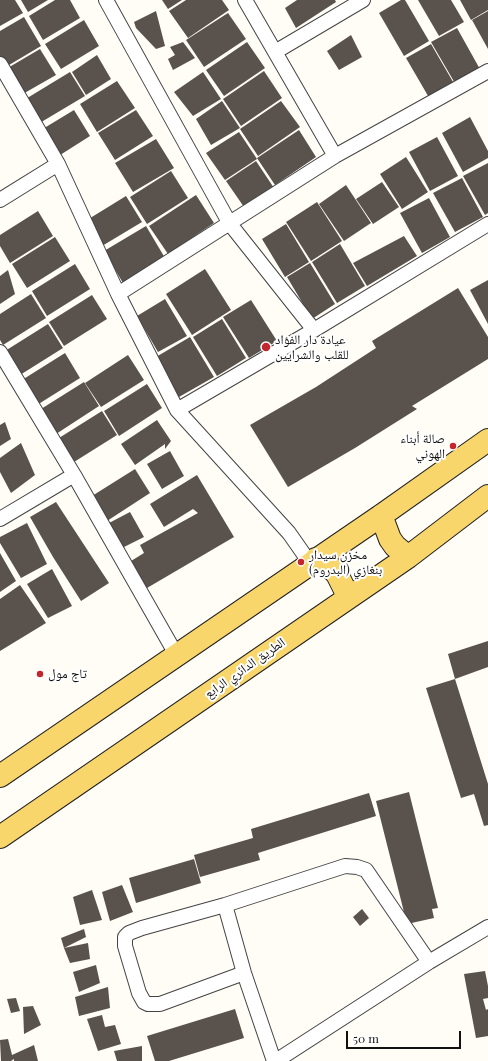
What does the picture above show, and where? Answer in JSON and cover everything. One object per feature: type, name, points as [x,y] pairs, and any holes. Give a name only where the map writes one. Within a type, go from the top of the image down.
[{"type":"main road","points":[[0,776],[382,515],[488,440]]},
{"type":"main road","name":"الطريق الدائري الرابع","points":[[0,837],[346,598],[408,557],[488,496]]},
{"type":"main road","points":[[382,515],[390,539],[395,546],[408,557]]},
{"type":"main road","points":[[313,561],[331,568],[337,574],[345,590],[346,598]]},
{"type":"street","points":[[106,0],[230,224],[314,330]]},
{"type":"street","points":[[245,0],[335,156]]},
{"type":"street","points":[[275,52],[363,0]]},
{"type":"street","points":[[0,64],[58,164],[118,294],[177,410],[313,561]]},
{"type":"street","points":[[118,294],[335,156],[488,71]]},
{"type":"street","points":[[0,200],[58,164]]},
{"type":"street","points":[[177,410],[314,330],[488,224]]},
{"type":"street","points":[[2,360],[74,475],[177,656]]},
{"type":"street","points":[[0,519],[74,475]]},
{"type":"street","points":[[244,973],[160,1004],[148,1004],[144,1002],[139,993],[125,946],[125,937],[133,931],[225,905],[345,866],[362,868],[366,870],[429,962]]},
{"type":"street","points":[[225,905],[244,973],[275,1061],[429,962],[487,928]]},
{"type":"building","points":[[0,0],[15,0],[23,13],[0,26]]},
{"type":"building","points":[[21,0],[48,0],[28,12]]},
{"type":"building","points":[[55,0],[70,0],[80,18],[43,40],[29,16]]},
{"type":"building","points":[[162,0],[182,0],[168,9]]},
{"type":"building","points":[[186,0],[222,0],[229,10],[188,38],[169,11]]},
{"type":"building","points":[[297,0],[335,0],[336,2],[296,28],[285,8]]},
{"type":"building","points":[[401,0],[405,0],[429,41],[404,56],[379,13]]},
{"type":"building","points":[[418,0],[451,0],[464,22],[439,36]]},
{"type":"building","points":[[460,0],[488,0],[488,10],[471,20]]},
{"type":"building","points":[[156,11],[165,46],[156,49],[136,28],[134,22]]},
{"type":"building","points":[[488,11],[488,49],[472,20]]},
{"type":"building","points":[[228,13],[246,39],[204,67],[186,40]]},
{"type":"building","points":[[24,17],[41,46],[4,68],[0,61],[0,31]]},
{"type":"building","points":[[84,20],[99,46],[61,69],[45,44]]},
{"type":"building","points":[[457,28],[481,71],[456,85],[431,42]]},
{"type":"building","points":[[351,35],[362,57],[339,70],[327,51]]},
{"type":"building","points":[[183,42],[195,58],[173,70],[168,59],[175,55],[170,47]]},
{"type":"building","points":[[247,42],[265,68],[224,96],[206,70]]},
{"type":"building","points":[[431,44],[456,87],[431,101],[406,58]]},
{"type":"building","points":[[40,49],[56,75],[21,95],[6,69]]},
{"type":"building","points":[[97,55],[111,79],[86,95],[72,72]]},
{"type":"building","points":[[264,71],[282,98],[241,126],[223,99]]},
{"type":"building","points":[[70,72],[85,96],[38,124],[24,100]]},
{"type":"building","points":[[203,72],[221,99],[193,116],[174,92]]},
{"type":"building","points":[[117,81],[135,108],[97,132],[80,104]]},
{"type":"building","points":[[222,101],[240,128],[211,145],[196,119]]},
{"type":"building","points":[[281,101],[300,127],[258,156],[240,129]]},
{"type":"building","points":[[74,110],[90,136],[57,157],[41,130]]},
{"type":"building","points":[[136,110],[153,136],[115,160],[98,133]]},
{"type":"building","points":[[470,117],[488,151],[488,158],[463,172],[442,133]]},
{"type":"building","points":[[299,130],[316,157],[275,185],[257,158]]},
{"type":"building","points":[[239,132],[257,159],[225,180],[206,153]]},
{"type":"building","points":[[437,137],[458,176],[430,191],[409,152]]},
{"type":"building","points":[[156,139],[174,168],[133,192],[115,163]]},
{"type":"building","points":[[406,157],[428,192],[402,209],[380,174]]},
{"type":"building","points":[[256,161],[274,188],[244,207],[226,181]]},
{"type":"building","points":[[488,163],[488,213],[485,215],[463,176]]},
{"type":"building","points":[[171,171],[188,198],[147,224],[130,197]]},
{"type":"building","points":[[462,178],[483,217],[455,232],[433,193]]},
{"type":"building","points":[[382,182],[399,207],[373,224],[356,199]]},
{"type":"building","points":[[346,185],[371,223],[344,241],[319,204]]},
{"type":"building","points":[[196,195],[214,223],[168,254],[149,226]]},
{"type":"building","points":[[126,196],[142,222],[102,246],[87,220]]},
{"type":"building","points":[[429,198],[450,237],[422,253],[400,213]]},
{"type":"building","points":[[317,202],[342,241],[311,261],[286,222]]},
{"type":"building","points":[[38,211],[53,236],[10,263],[0,246],[0,235]]},
{"type":"building","points":[[286,224],[309,262],[285,277],[262,239]]},
{"type":"building","points":[[146,226],[165,258],[123,283],[104,251]]},
{"type":"building","points":[[404,236],[417,256],[367,286],[353,263]]},
{"type":"building","points":[[55,237],[70,261],[27,288],[12,264]]},
{"type":"building","points":[[340,244],[365,286],[337,303],[312,262]]},
{"type":"building","points":[[310,263],[335,304],[312,319],[287,277]]},
{"type":"building","points":[[75,264],[90,289],[47,316],[32,291]]},
{"type":"building","points":[[205,269],[231,310],[192,335],[166,294]]},
{"type":"building","points":[[8,270],[15,294],[0,304],[0,276]]},
{"type":"building","points":[[488,280],[488,324],[470,290]]},
{"type":"building","points":[[458,288],[488,337],[488,359],[412,406],[417,409],[355,448],[288,487],[250,425],[316,387],[376,348],[372,341]]},
{"type":"building","points":[[31,294],[46,318],[3,345],[0,340],[0,314]]},
{"type":"building","points":[[92,295],[107,319],[64,346],[49,322]]},
{"type":"building","points":[[165,299],[187,336],[158,352],[137,316]]},
{"type":"building","points":[[251,300],[277,341],[249,358],[223,317]]},
{"type":"building","points":[[222,319],[246,358],[217,376],[193,337]]},
{"type":"building","points":[[48,324],[63,348],[20,375],[5,351]]},
{"type":"building","points":[[190,337],[214,377],[179,397],[156,357]]},
{"type":"building","points":[[65,353],[80,378],[37,405],[22,380]]},
{"type":"building","points":[[128,355],[144,380],[101,407],[85,383]]},
{"type":"building","points":[[84,382],[99,406],[56,434],[41,409]]},
{"type":"building","points":[[147,384],[162,408],[119,436],[104,411]]},
{"type":"building","points":[[102,411],[117,435],[74,462],[59,438]]},
{"type":"building","points":[[157,420],[171,441],[165,449],[165,444],[135,465],[121,444]]},
{"type":"building","points":[[5,422],[11,439],[0,446],[0,425]]},
{"type":"building","points":[[21,443],[35,475],[11,493],[0,472],[0,458]]},
{"type":"building","points":[[170,451],[184,476],[162,489],[147,464]]},
{"type":"building","points":[[135,469],[150,493],[107,521],[92,496]]},
{"type":"building","points":[[197,475],[234,537],[147,588],[131,561],[144,553],[140,545],[198,513],[193,509],[164,527],[150,504]]},
{"type":"building","points":[[56,502],[109,583],[81,601],[30,517]]},
{"type":"building","points":[[130,512],[144,537],[122,548],[109,523]]},
{"type":"building","points":[[27,523],[47,564],[21,578],[0,543],[0,537]]},
{"type":"building","points":[[0,553],[16,581],[0,592]]},
{"type":"building","points":[[52,569],[72,606],[48,618],[27,584]]},
{"type":"building","points":[[20,585],[46,623],[0,651],[0,599]]},
{"type":"building","points":[[488,641],[488,667],[455,679],[448,654]]},
{"type":"building","points":[[455,679],[488,784],[488,825],[484,826],[474,794],[461,798],[426,688]]},
{"type":"building","points":[[409,792],[438,908],[432,909],[434,918],[407,924],[376,801]]},
{"type":"building","points":[[369,793],[376,816],[258,853],[260,860],[200,877],[194,855],[253,838],[251,829]]},
{"type":"building","points":[[194,859],[201,883],[136,903],[129,878]]},
{"type":"building","points":[[122,885],[133,912],[110,921],[102,892]]},
{"type":"building","points":[[92,890],[102,920],[80,925],[73,897]]},
{"type":"building","points":[[362,909],[369,918],[360,926],[353,917]]},
{"type":"building","points":[[84,929],[86,937],[64,948],[61,938]]},
{"type":"building","points":[[88,943],[90,959],[70,963],[64,948]]},
{"type":"building","points":[[96,965],[100,983],[79,992],[73,972]]},
{"type":"building","points":[[485,971],[488,986],[488,998],[483,999],[486,1010],[488,1009],[488,1036],[476,1038],[464,974]]},
{"type":"building","points":[[108,987],[110,1008],[79,1016],[75,997]]},
{"type":"building","points":[[16,998],[20,1011],[11,1013],[7,999]]},
{"type":"building","points":[[33,1006],[41,1025],[24,1034],[23,1007]]},
{"type":"building","points":[[235,1009],[244,1038],[169,1061],[155,1061],[147,1036]]},
{"type":"building","points":[[102,1015],[105,1027],[115,1025],[121,1044],[98,1051],[87,1019]]},
{"type":"building","points":[[8,1039],[12,1055],[34,1045],[38,1061],[14,1061],[14,1059],[11,1061],[1,1061],[0,1040]]},
{"type":"building","points":[[142,1046],[142,1061],[117,1061],[114,1051]]},
{"type":"place","name":"عيادة دار الفؤاد للقلب والشرايين","points":[[266,347]]},
{"type":"place","name":"صالة أبناء الهوني","points":[[453,446]]},
{"type":"place","name":"مخزن سيدار بنغازي (البدروم)","points":[[301,562]]},
{"type":"place","name":"تاج مول","points":[[40,674]]}]
